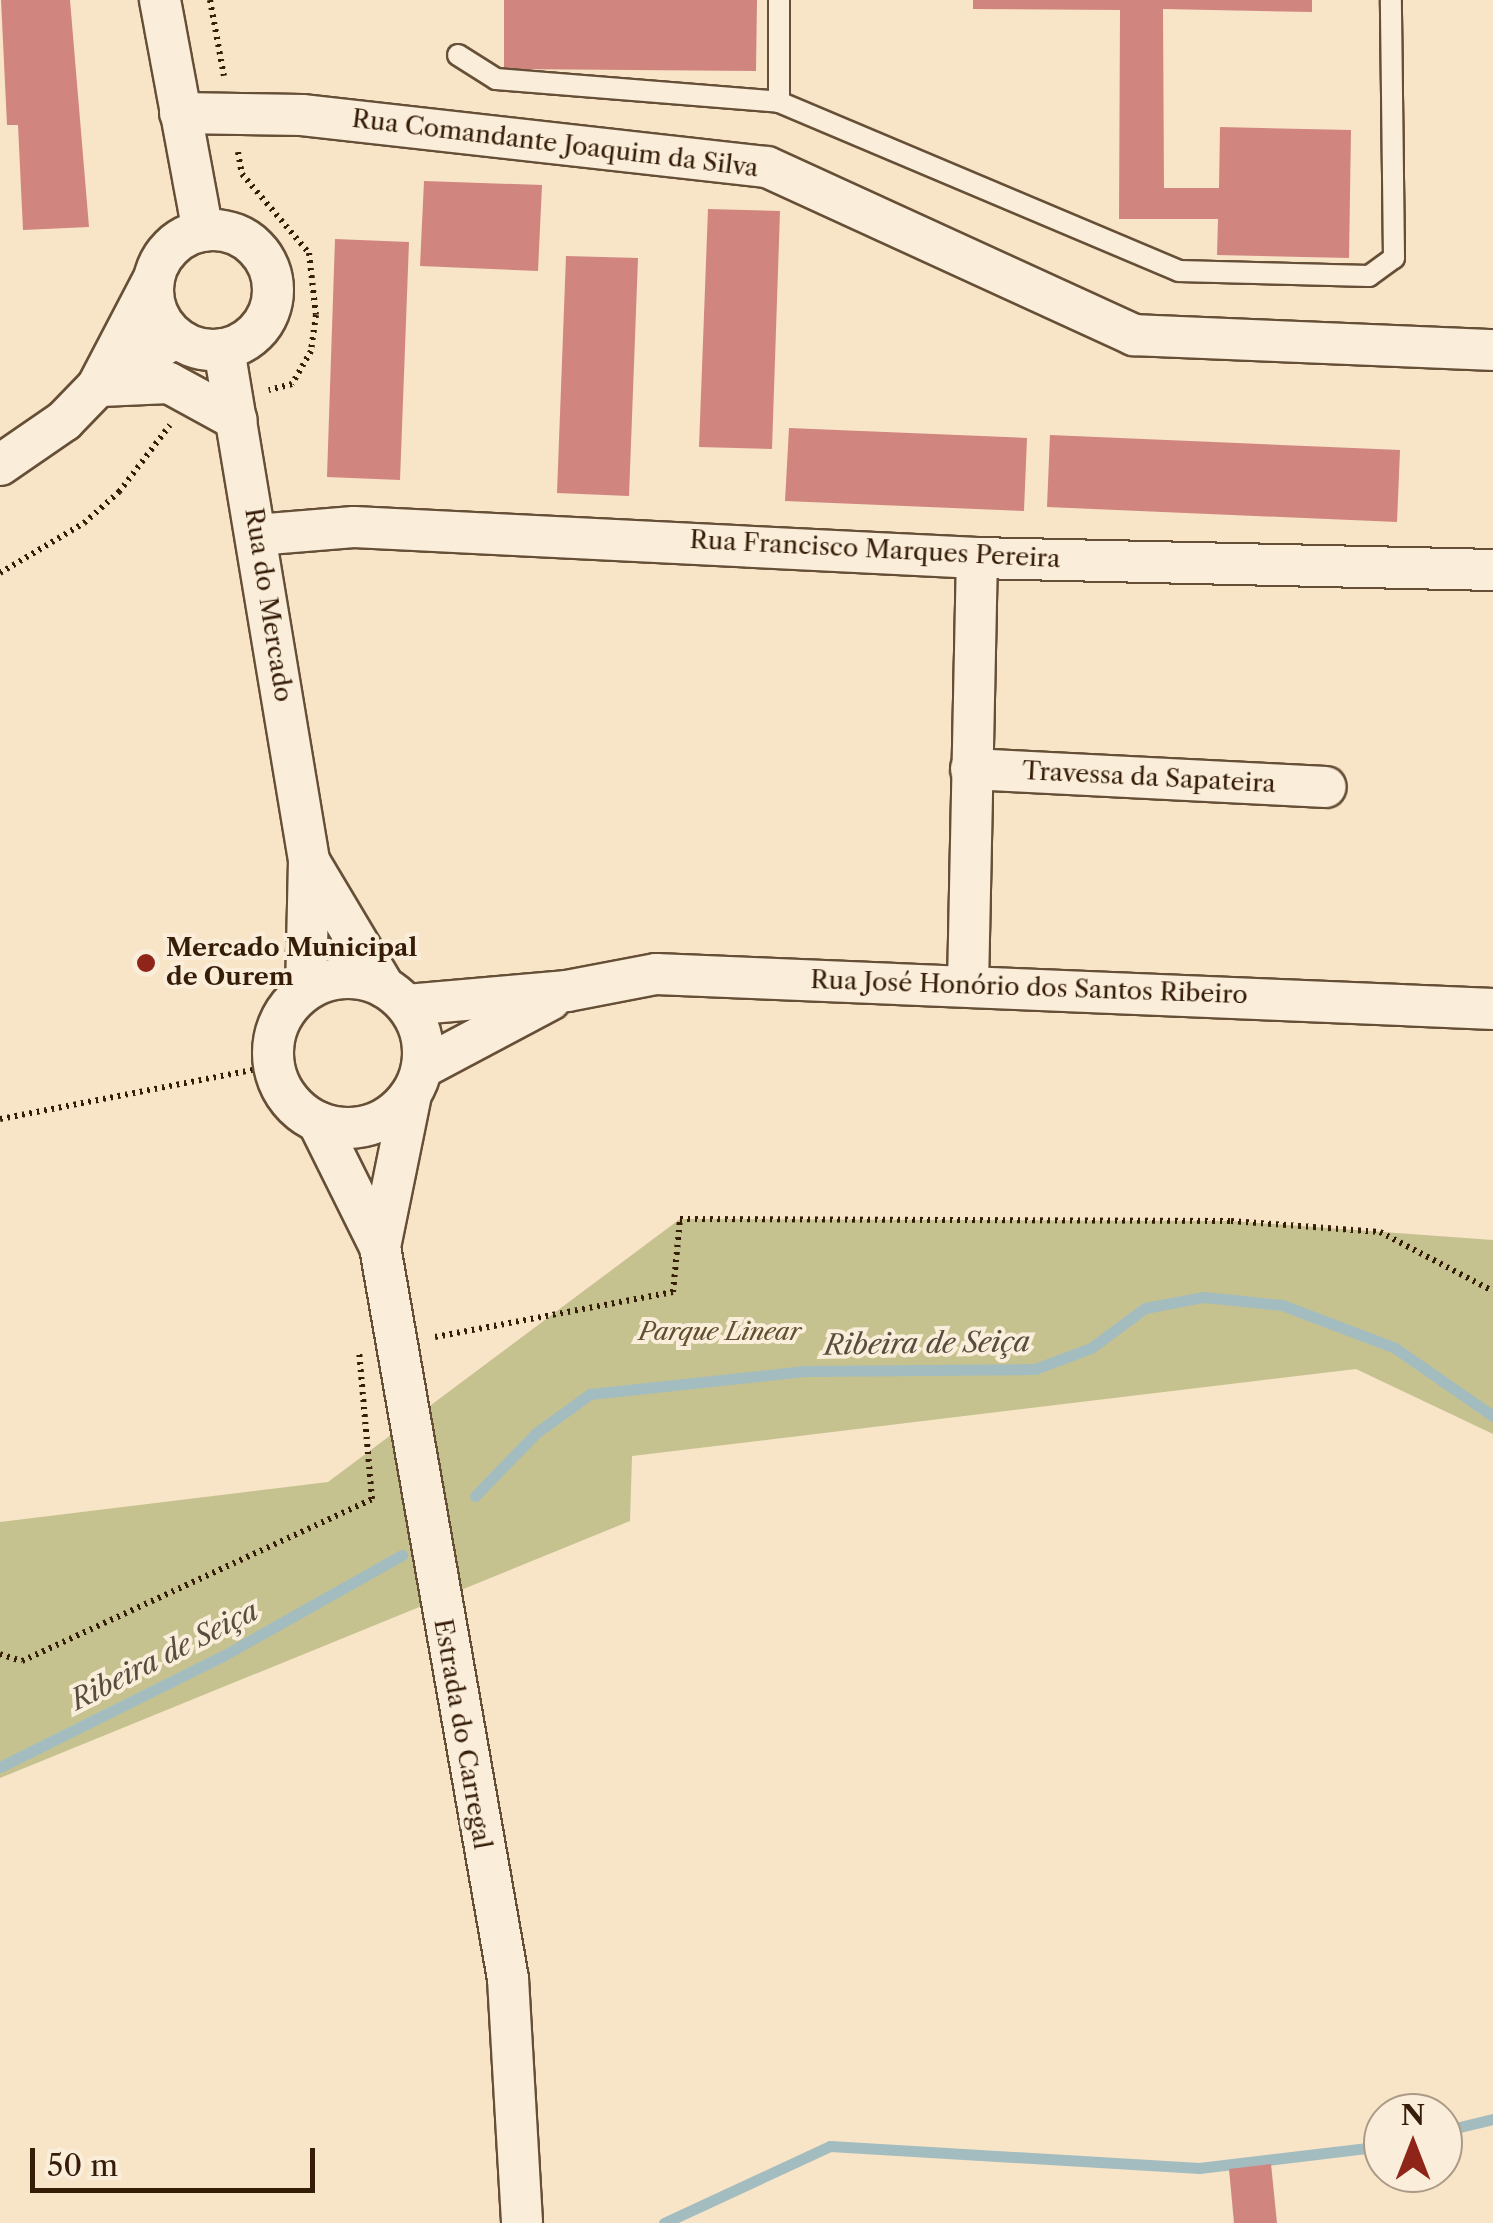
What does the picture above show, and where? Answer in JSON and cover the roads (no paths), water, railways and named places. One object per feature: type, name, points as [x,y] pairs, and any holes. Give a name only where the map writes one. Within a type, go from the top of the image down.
[{"type":"street","points":[[160,0],[202,231]]},
{"type":"street","name":"Rua Comandante Joaquim da Silva","points":[[180,113],[302,115],[767,167],[1134,336],[1493,350]]},
{"type":"street","points":[[97,387],[154,278],[176,242],[202,231],[247,241],[272,280],[262,324],[224,350],[176,338],[156,310],[154,278]]},
{"type":"street","points":[[0,465],[64,420],[97,387],[176,338]]},
{"type":"street","name":"Rua do Mercado","points":[[224,350],[309,860],[306,989]]},
{"type":"street","points":[[97,387],[169,383],[237,420]]},
{"type":"street","name":"Rua Francisco Marques Pereira","points":[[256,535],[354,527],[976,558],[1493,570]]},
{"type":"street","points":[[968,985],[976,558]]},
{"type":"street","name":"Travessa da Sapateira","points":[[971,769],[1326,787]]},
{"type":"street","name":"Rua do Mercado","points":[[309,860],[421,1034],[416,1081]]},
{"type":"street","name":"Rua José Honório dos Santos Ribeiro","points":[[395,996],[567,991],[656,974],[1493,1009]]},
{"type":"street","points":[[395,996],[350,977],[306,989],[274,1033],[273,1066],[282,1091],[318,1122],[371,1124],[416,1081]]},
{"type":"street","name":"Rua José Honório dos Santos Ribeiro","points":[[416,1081],[567,991]]},
{"type":"street","name":"Estrada do Carregal","points":[[380,1247],[416,1081]]},
{"type":"street","name":"Estrada do Carregal","points":[[318,1122],[380,1247],[508,1979],[522,2218]]},
{"type":"lane","points":[[780,0],[780,102]]},
{"type":"lane","points":[[458,55],[496,79],[780,102],[1179,271],[1368,276],[1394,258],[1391,0]]},
{"type":"waterway","name":"Ribeira de Seiça","points":[[475,1496],[536,1433],[590,1394],[807,1371],[1035,1369],[1091,1348],[1145,1308],[1204,1297],[1282,1305],[1395,1348],[1493,1416]]},
{"type":"waterway","name":"Ribeira de Seiça","points":[[0,1767],[221,1657],[402,1555]]},
{"type":"waterway","points":[[1463,2126],[1493,2119]]},
{"type":"waterway","points":[[664,2223],[830,2146],[1199,2168],[1363,2148]]},
{"type":"place","name":"Mercado Municipal de Ourem","points":[[146,963]]},
{"type":"park label","name":"Parque Linear","points":[[720,1332]]}]
